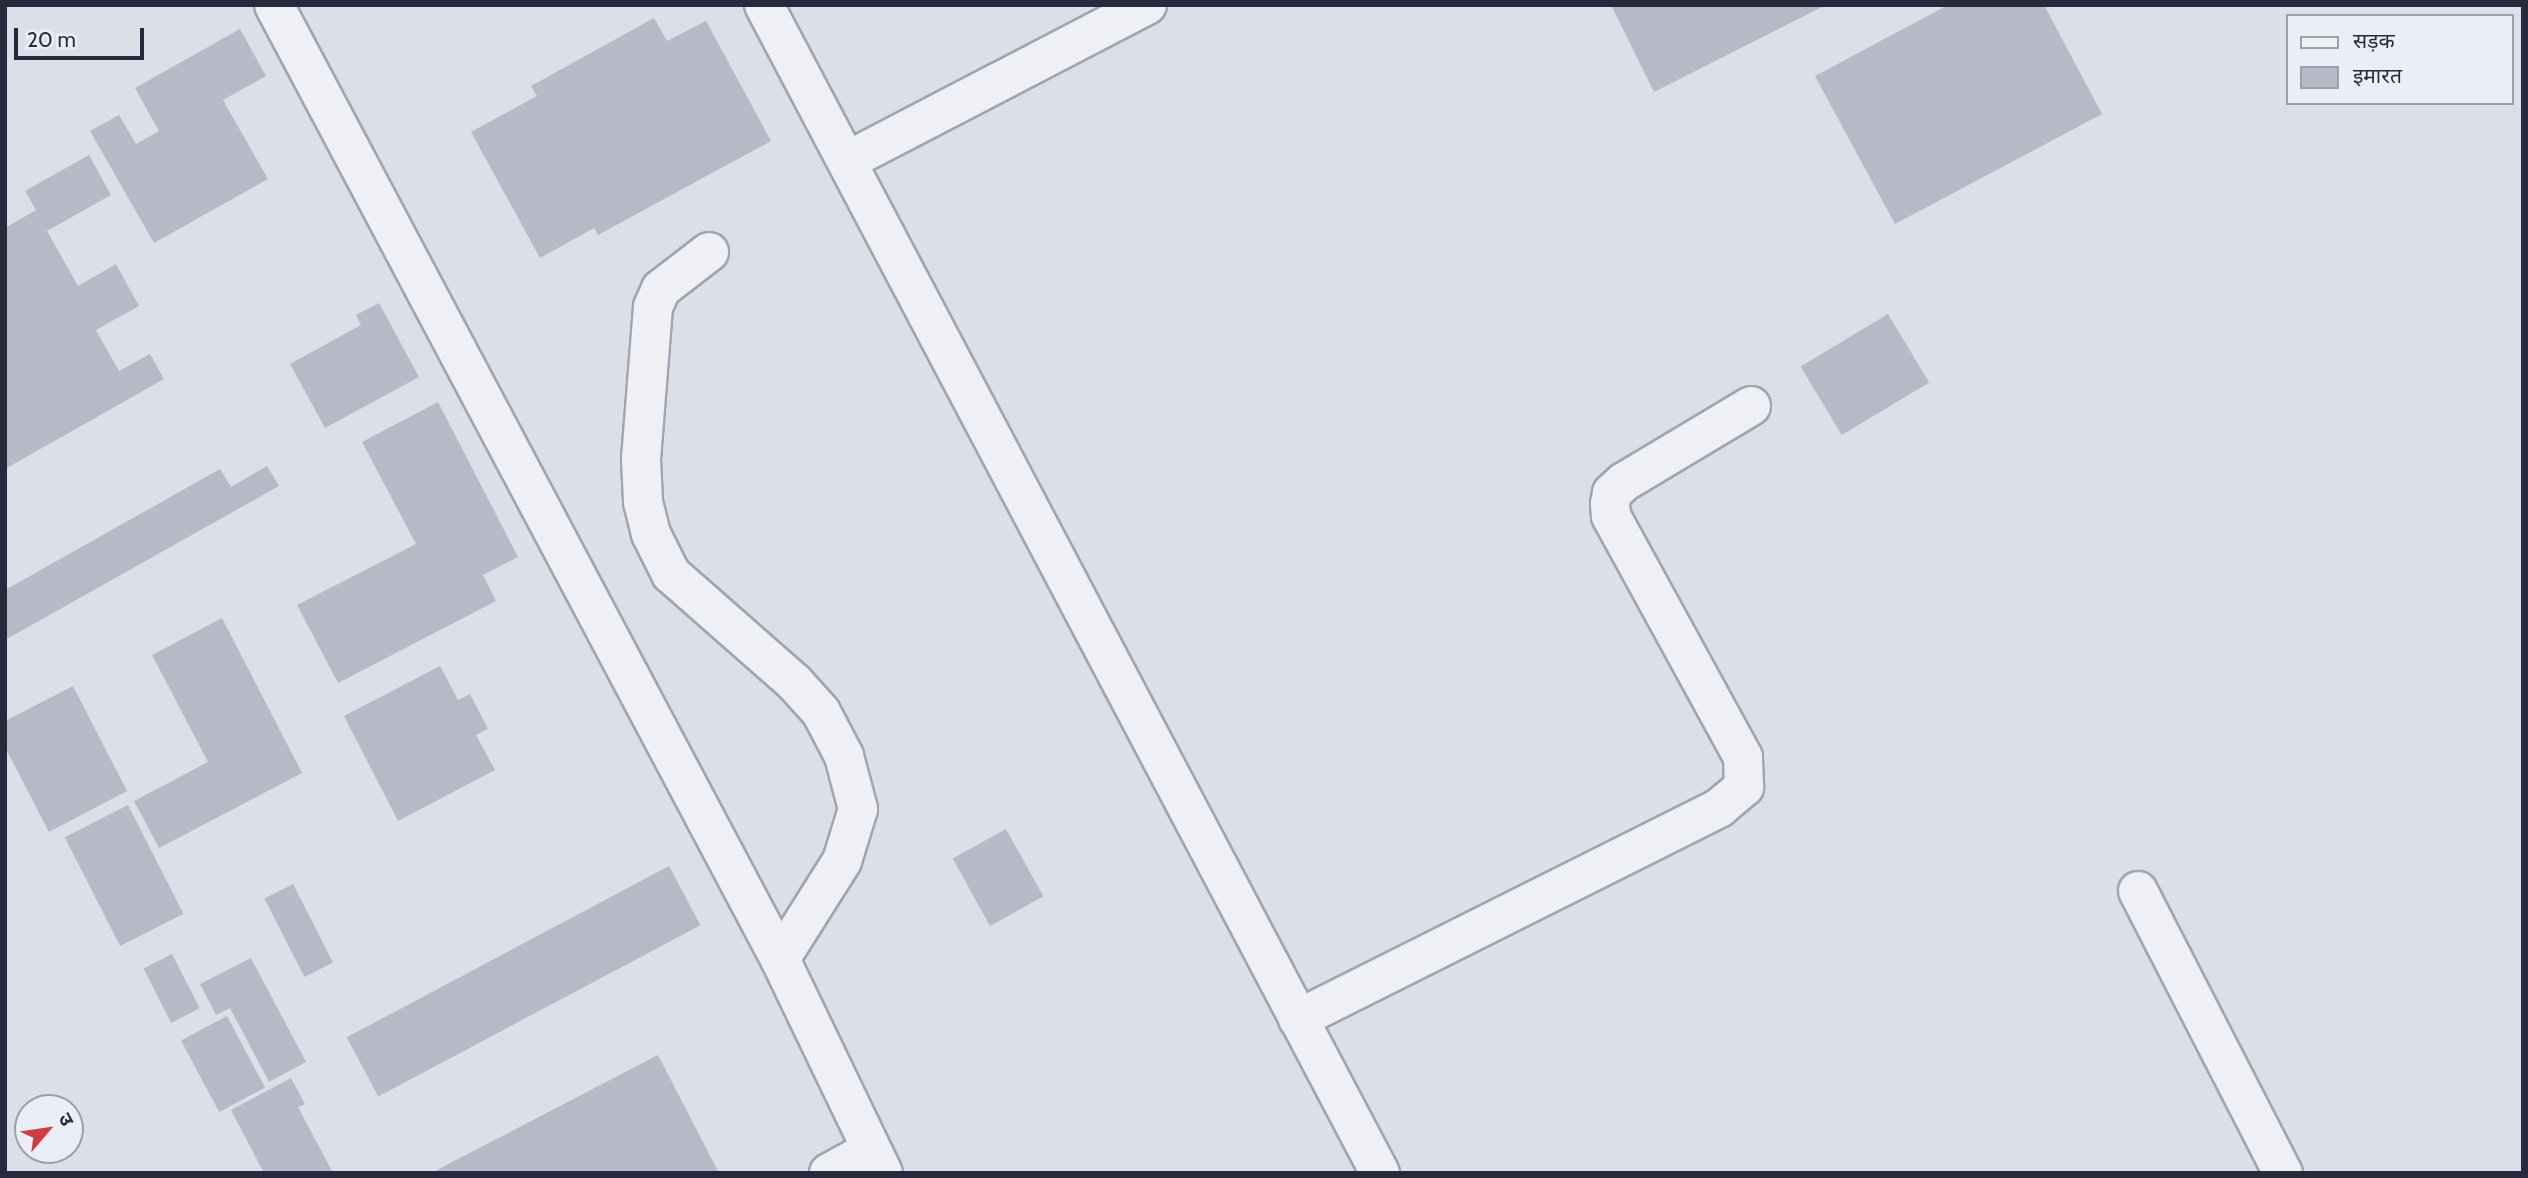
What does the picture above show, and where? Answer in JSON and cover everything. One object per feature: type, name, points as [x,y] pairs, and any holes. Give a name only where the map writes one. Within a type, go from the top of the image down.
[{"type":"street","points":[[274,5],[780,959],[877,1161],[829,1173]]},
{"type":"street","points":[[764,5],[849,160],[1380,1173]]},
{"type":"street","points":[[849,160],[1147,5]]},
{"type":"street","points":[[709,253],[661,289],[653,307],[641,459],[643,502],[651,534],[671,574],[794,682],[821,712],[844,756],[858,810],[842,861],[780,959]]},
{"type":"street","points":[[1298,1019],[1719,808],[1744,787],[1743,757],[1611,516],[1610,504],[1612,493],[1623,482],[1751,406]]},
{"type":"street","points":[[2138,891],[2283,1173]]},
{"type":"building","points":[[1611,5],[1826,5],[1654,92]]},
{"type":"building","points":[[1948,5],[2044,5],[2102,114],[1895,224],[1815,76]]},
{"type":"building","points":[[654,18],[667,41],[706,21],[771,141],[598,235],[594,228],[540,258],[471,132],[537,96],[531,86]]},
{"type":"building","points":[[240,29],[266,76],[223,100],[268,179],[154,243],[90,131],[119,115],[136,144],[159,131],[135,88]]},
{"type":"building","points":[[89,155],[111,195],[47,231],[78,286],[116,264],[139,306],[96,330],[119,371],[150,354],[164,379],[5,469],[5,228],[36,210],[25,191]]},
{"type":"building","points":[[379,303],[419,377],[325,428],[290,364],[361,325],[356,315]]},
{"type":"building","points":[[1888,314],[1929,383],[1842,435],[1801,367]]},
{"type":"building","points":[[438,402],[518,557],[483,575],[496,601],[338,683],[297,605],[416,544],[362,442]]},
{"type":"building","points":[[267,466],[279,486],[5,640],[5,590],[220,469],[231,487]]},
{"type":"building","points":[[222,618],[302,773],[159,848],[134,801],[208,762],[152,655]]},
{"type":"building","points":[[440,666],[458,700],[470,694],[488,729],[476,735],[495,770],[398,821],[344,716]]},
{"type":"building","points":[[73,686],[127,791],[49,832],[5,747],[5,721]]},
{"type":"building","points":[[128,805],[183,914],[120,946],[65,837]]},
{"type":"building","points":[[1006,829],[1043,896],[990,926],[953,859]]},
{"type":"building","points":[[669,866],[700,925],[378,1097],[347,1037]]},
{"type":"building","points":[[293,884],[333,962],[304,977],[264,899]]},
{"type":"building","points":[[172,954],[200,1008],[171,1023],[143,969]]},
{"type":"building","points":[[251,958],[306,1062],[269,1082],[230,1008],[216,1015],[200,984]]},
{"type":"building","points":[[227,1016],[265,1088],[219,1112],[181,1040]]},
{"type":"building","points":[[658,1055],[719,1173],[439,1173],[437,1170]]},
{"type":"building","points":[[291,1078],[305,1104],[298,1107],[333,1173],[264,1173],[231,1110]]}]
